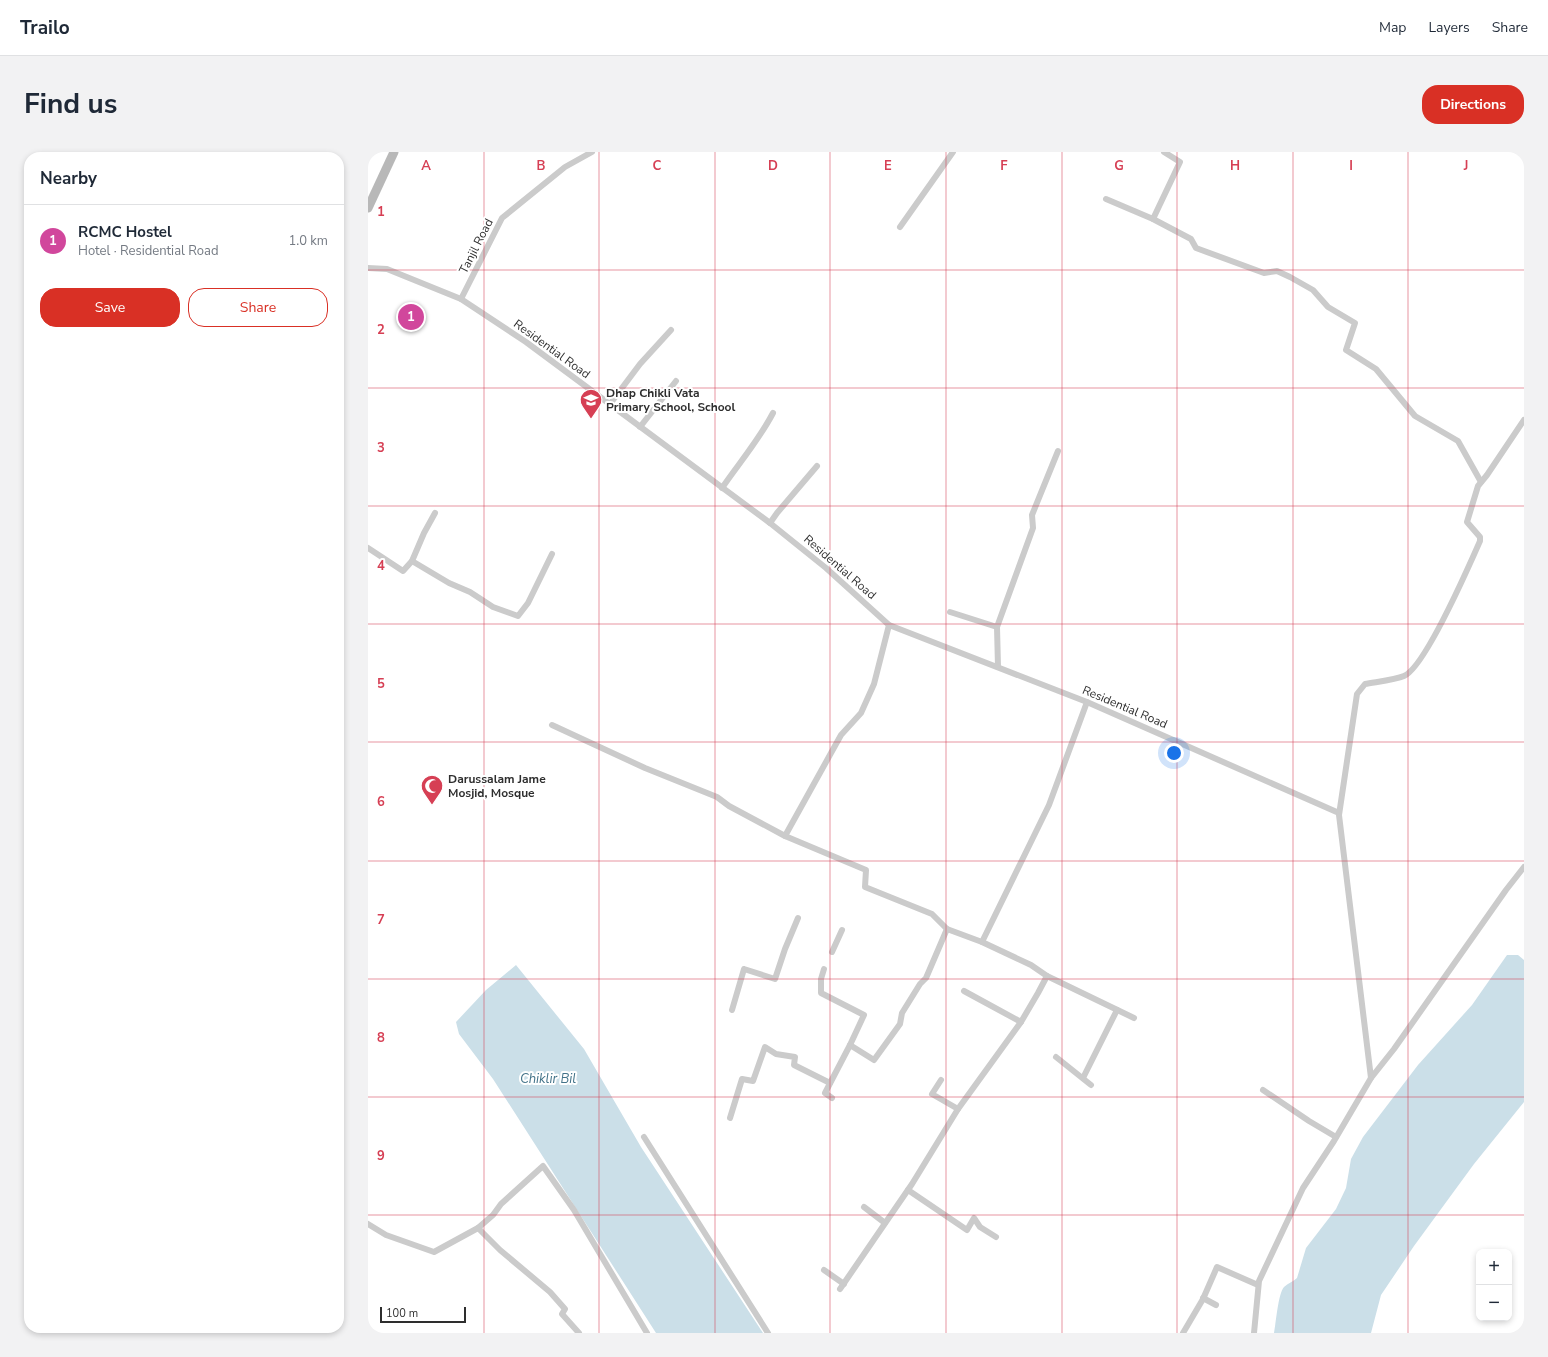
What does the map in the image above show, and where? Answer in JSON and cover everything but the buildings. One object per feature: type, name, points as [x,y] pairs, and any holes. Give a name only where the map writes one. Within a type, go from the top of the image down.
[{"type":"main road","points":[[368,208],[394,152]]},
{"type":"street","name":"Tanjil Road","points":[[461,299],[502,218],[565,167],[592,152]]},
{"type":"street","points":[[900,227],[952,152]]},
{"type":"street","points":[[1152,219],[1180,162],[1164,152]]},
{"type":"street","points":[[1106,199],[1152,219],[1191,239],[1196,248],[1264,273],[1277,271],[1313,290],[1328,307],[1355,323],[1346,350],[1376,369],[1414,416],[1458,441],[1481,482]]},
{"type":"street","name":"Residential Road","points":[[368,268],[387,269],[461,299],[526,342],[770,523],[826,568],[890,625],[1088,702],[1339,813]]},
{"type":"street","points":[[610,404],[640,364],[671,330]]},
{"type":"street","points":[[640,427],[676,381]]},
{"type":"street","points":[[722,488],[741,459],[763,431],[773,413]]},
{"type":"street","points":[[1371,1078],[1339,813],[1357,694],[1364,684],[1404,676],[1421,658],[1458,592],[1480,541],[1480,537],[1467,522],[1478,486],[1496,463],[1524,420]]},
{"type":"street","points":[[998,667],[998,627],[1033,528],[1032,516],[1058,451]]},
{"type":"street","points":[[770,523],[777,512],[817,466]]},
{"type":"street","points":[[368,548],[403,571],[412,561],[424,532],[435,513]]},
{"type":"street","points":[[412,561],[449,583],[470,592],[493,607],[518,616],[528,603],[552,554]]},
{"type":"street","points":[[950,612],[998,627]]},
{"type":"street","points":[[786,836],[841,735],[861,714],[874,684],[890,625]]},
{"type":"street","points":[[982,942],[1049,805],[1088,702]]},
{"type":"street","points":[[552,725],[639,765],[717,797],[729,806],[786,836],[866,870],[865,887],[932,914],[947,929],[982,942],[1031,965],[1047,976],[1134,1018]]},
{"type":"street","points":[[1254,1333],[1258,1281],[1303,1188],[1336,1137],[1371,1078],[1394,1049],[1524,867]]},
{"type":"street","points":[[732,1010],[744,969],[775,979],[785,949],[798,918]]},
{"type":"street","points":[[850,1045],[874,1060],[900,1024],[902,1013],[920,984],[926,978],[947,929]]},
{"type":"street","points":[[832,952],[842,930]]},
{"type":"street","points":[[824,969],[821,979],[821,994],[864,1015],[825,1093],[832,1098]]},
{"type":"street","points":[[824,1270],[842,1287],[908,1190],[958,1109],[1021,1022],[1047,976]]},
{"type":"street","points":[[964,991],[1021,1022]]},
{"type":"street","points":[[1083,1078],[1117,1010]]},
{"type":"street","points":[[730,1118],[742,1079],[753,1081],[765,1047],[776,1054],[795,1057],[794,1065],[830,1083]]},
{"type":"street","points":[[1056,1057],[1091,1084]]},
{"type":"street","points":[[941,1080],[932,1094],[958,1109]]},
{"type":"street","points":[[1263,1090],[1336,1137]]},
{"type":"street","points":[[644,1136],[768,1333]]},
{"type":"street","points":[[368,1224],[386,1235],[434,1252],[478,1228],[493,1215],[501,1204],[543,1166],[574,1210],[647,1333]]},
{"type":"street","points":[[908,1190],[967,1230],[974,1218],[980,1227],[996,1237]]},
{"type":"street","points":[[864,1207],[885,1223]]},
{"type":"street","points":[[478,1228],[500,1250],[550,1292],[565,1309],[562,1314],[579,1333]]},
{"type":"street","points":[[1183,1333],[1203,1298],[1217,1267],[1258,1285]]},
{"type":"street","points":[[1203,1298],[1216,1305]]},
{"type":"water","points":[[1507,955],[1518,955],[1524,960],[1524,1102],[1474,1164],[1414,1246],[1381,1295],[1371,1333],[1274,1333],[1282,1291],[1284,1287],[1297,1278],[1306,1248],[1336,1209],[1346,1188],[1351,1159],[1363,1137],[1418,1065],[1472,1005]]},
{"type":"water","name":"Chiklir Bil","points":[[516,965],[584,1049],[641,1147],[763,1333],[656,1333],[493,1079],[459,1034],[456,1022],[486,990]]},
{"type":"place","name":"RCMC Hostel","points":[[411,317]]},
{"type":"place","name":"Dhap Chikli Vata Primary School, School","points":[[591,420]]},
{"type":"place","name":"Darussalam Jame Mosjid, Mosque","points":[[432,806]]}]
